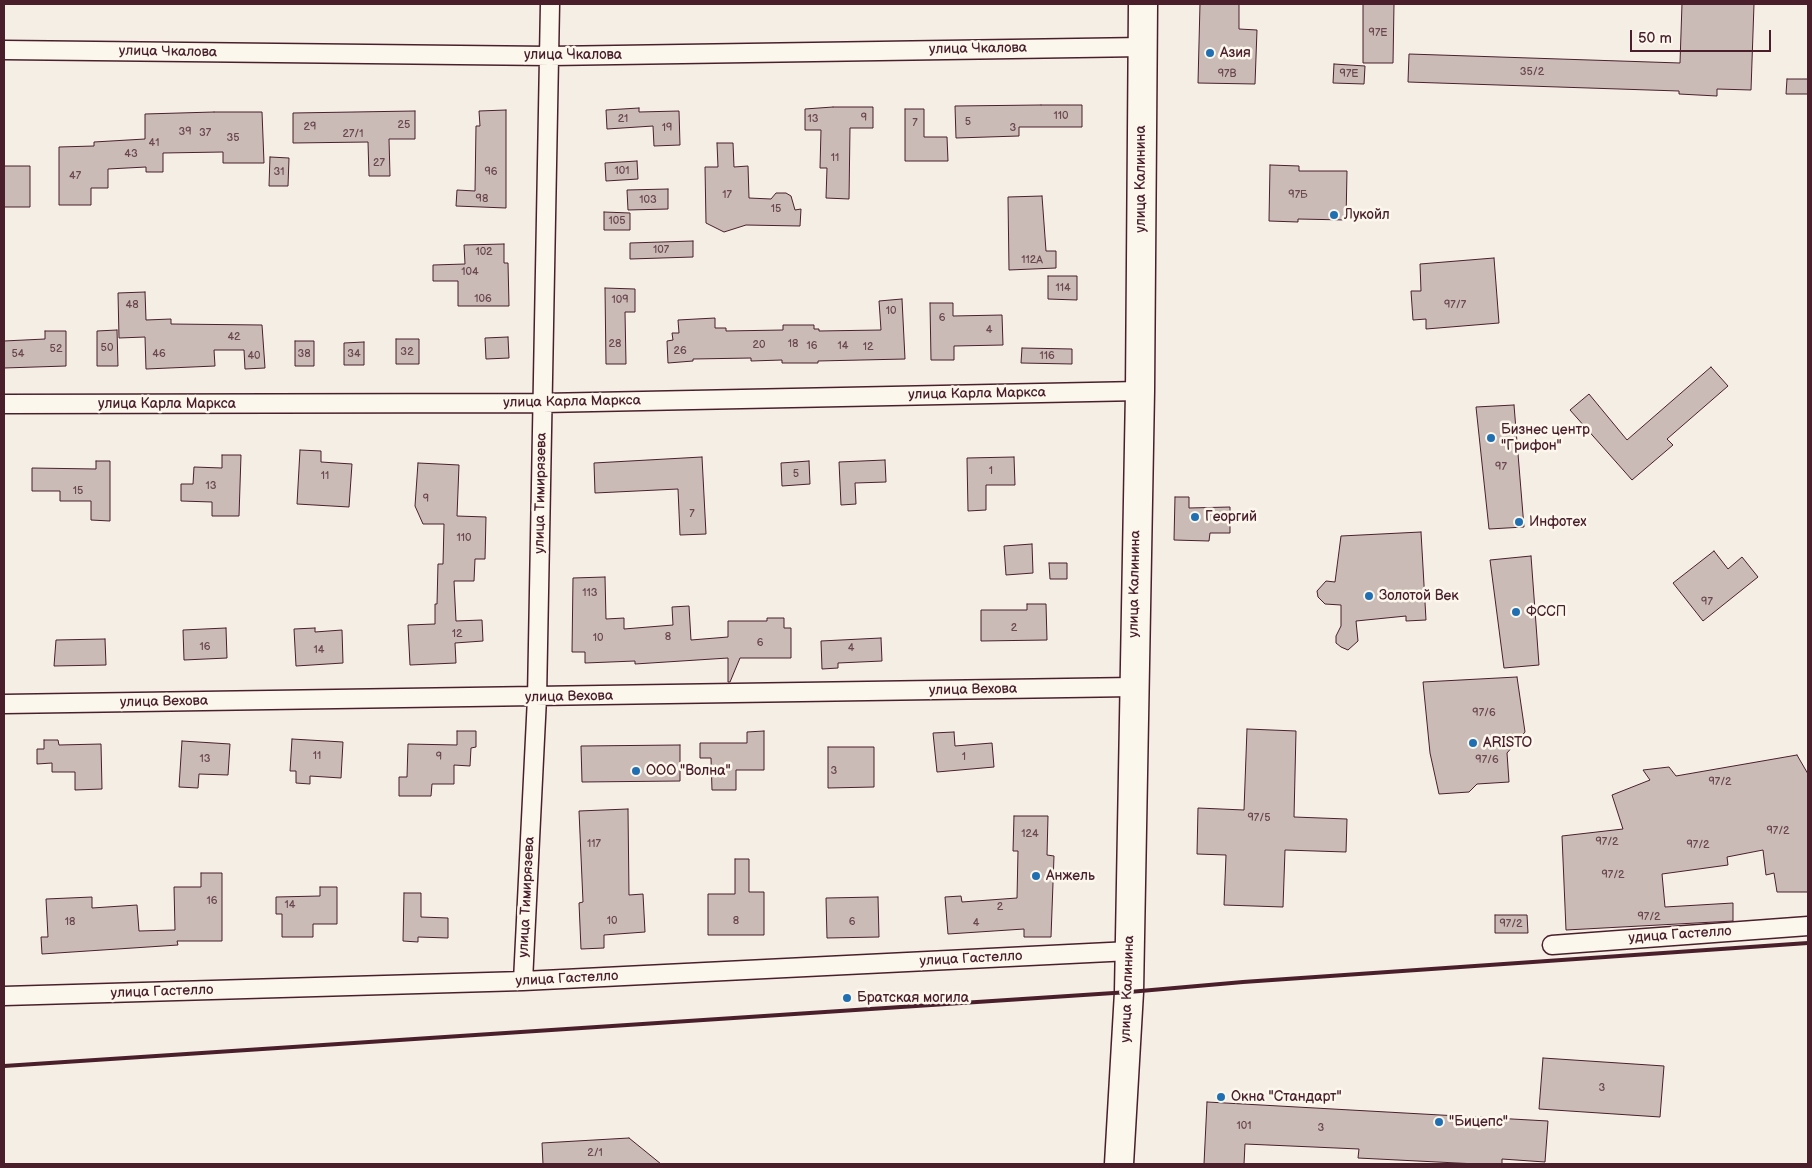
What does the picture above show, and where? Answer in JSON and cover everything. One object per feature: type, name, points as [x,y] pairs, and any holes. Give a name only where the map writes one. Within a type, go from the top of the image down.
[{"type":"main road","name":"улица Калинина","points":[[1118,1164],[1130,951],[1133,687],[1140,391],[1143,4]]},
{"type":"street","name":"улица Тимирязева","points":[[523,981],[537,698],[550,4]]},
{"type":"street","name":"улица Чкалова","points":[[4,50],[550,56],[1143,47]]},
{"type":"street","name":"улица Карла Маркса","points":[[4,404],[543,403],[1140,391]]},
{"type":"street","name":"улица Вехова","points":[[4,704],[537,698],[1133,687]]},
{"type":"street","name":"удица Гастелло","points":[[1552,944],[1808,926]]},
{"type":"street","name":"улица Гастелло","points":[[4,996],[523,981],[1130,951]]},
{"type":"building","points":[[1200,4],[1239,4],[1239,29],[1257,30],[1255,84],[1198,83]]},
{"type":"building","points":[[1363,4],[1394,4],[1393,63],[1363,63]]},
{"type":"building","points":[[1682,4],[1754,4],[1751,90],[1717,89],[1717,96],[1679,94],[1679,91],[1408,82],[1409,54],[1680,63]]},
{"type":"building","points":[[1334,64],[1365,66],[1364,84],[1333,83]]},
{"type":"building","points":[[1787,79],[1808,79],[1808,94],[1786,94]]},
{"type":"building","points":[[1082,105],[1082,127],[1019,127],[1019,136],[956,138],[955,106]]},
{"type":"building","points":[[873,107],[873,128],[850,128],[849,199],[826,198],[827,168],[820,168],[821,130],[805,130],[805,109]]},
{"type":"building","points":[[639,108],[639,112],[679,111],[680,145],[654,146],[653,126],[607,129],[606,110]]},
{"type":"building","points":[[905,109],[924,109],[924,137],[947,137],[948,161],[905,161]]},
{"type":"building","points":[[506,110],[506,208],[456,206],[457,190],[475,191],[476,126],[480,126],[479,111]]},
{"type":"building","points":[[415,111],[415,139],[389,139],[390,176],[369,176],[368,142],[293,143],[293,113]]},
{"type":"building","points":[[262,112],[264,163],[223,163],[223,152],[163,153],[163,172],[146,172],[146,167],[108,169],[108,188],[91,188],[91,205],[59,205],[59,147],[94,146],[94,142],[145,139],[145,114]]},
{"type":"building","points":[[717,143],[733,143],[734,167],[748,166],[749,198],[771,199],[776,193],[786,193],[791,196],[795,210],[801,209],[800,226],[746,225],[724,232],[706,223],[705,167],[718,167]]},
{"type":"building","points":[[270,157],[289,158],[288,186],[269,186]]},
{"type":"building","points":[[637,161],[638,179],[606,181],[605,163]]},
{"type":"building","points":[[1270,165],[1299,166],[1299,171],[1347,171],[1346,220],[1298,219],[1298,222],[1269,221]]},
{"type":"building","points":[[4,166],[30,166],[30,207],[4,207]]},
{"type":"building","points":[[668,189],[668,209],[628,210],[627,190]]},
{"type":"building","points":[[1042,196],[1046,251],[1056,251],[1056,268],[1009,270],[1008,197]]},
{"type":"building","points":[[604,212],[630,213],[630,230],[604,230]]},
{"type":"building","points":[[693,241],[693,257],[630,259],[630,243]]},
{"type":"building","points":[[504,244],[504,263],[508,263],[509,306],[458,306],[458,281],[433,281],[433,265],[465,264],[464,245]]},
{"type":"building","points":[[1494,258],[1499,323],[1426,329],[1426,319],[1413,320],[1411,291],[1421,291],[1420,264]]},
{"type":"building","points":[[1048,276],[1077,276],[1077,300],[1048,299]]},
{"type":"building","points":[[605,288],[635,289],[635,312],[625,312],[626,364],[606,364]]},
{"type":"building","points":[[145,292],[146,320],[171,319],[171,324],[262,325],[265,368],[245,369],[244,350],[214,350],[215,366],[146,369],[145,337],[119,338],[118,293]]},
{"type":"building","points":[[902,299],[905,359],[782,363],[782,360],[751,361],[751,358],[693,359],[693,361],[668,363],[667,341],[673,340],[672,333],[679,333],[678,320],[715,318],[715,328],[726,328],[726,331],[783,330],[783,325],[814,325],[814,329],[819,329],[819,331],[881,330],[879,301]]},
{"type":"building","points":[[930,303],[953,303],[953,316],[1002,315],[1003,345],[954,346],[954,360],[931,360]]},
{"type":"building","points":[[117,330],[118,366],[97,366],[97,331]]},
{"type":"building","points":[[45,331],[66,331],[66,366],[4,368],[4,341],[45,339]]},
{"type":"building","points":[[508,337],[509,358],[486,359],[485,338]]},
{"type":"building","points":[[396,339],[419,339],[419,364],[396,364]]},
{"type":"building","points":[[295,341],[314,341],[314,366],[295,366]]},
{"type":"building","points":[[364,342],[364,365],[344,365],[344,343]]},
{"type":"building","points":[[1022,348],[1072,349],[1072,364],[1021,363]]},
{"type":"building","points":[[1711,367],[1728,386],[1667,439],[1673,445],[1632,480],[1570,410],[1589,394],[1627,440]]},
{"type":"building","points":[[1514,405],[1524,527],[1489,529],[1476,407]]},
{"type":"building","points":[[300,450],[321,451],[321,462],[352,464],[349,507],[297,504]]},
{"type":"building","points":[[222,455],[241,455],[239,516],[212,516],[212,502],[181,501],[181,484],[193,484],[194,467],[222,468]]},
{"type":"building","points":[[702,457],[706,534],[680,535],[678,489],[595,493],[594,463]]},
{"type":"building","points":[[1014,457],[1015,485],[986,485],[986,510],[968,511],[967,458]]},
{"type":"building","points":[[885,460],[886,482],[855,483],[856,504],[841,505],[839,462]]},
{"type":"building","points":[[96,461],[110,461],[110,521],[91,520],[91,501],[60,501],[60,491],[32,491],[32,468],[96,469]]},
{"type":"building","points":[[809,461],[810,484],[782,486],[781,463]]},
{"type":"building","points":[[418,463],[459,465],[457,516],[486,517],[485,559],[475,559],[474,581],[454,581],[456,621],[482,620],[483,641],[455,643],[456,663],[410,665],[408,625],[435,624],[438,564],[443,564],[444,524],[423,524],[415,506]]},
{"type":"building","points":[[1175,497],[1189,497],[1189,508],[1230,507],[1230,533],[1210,533],[1209,541],[1174,540]]},
{"type":"building","points":[[1421,532],[1426,620],[1406,621],[1406,616],[1356,621],[1358,641],[1348,650],[1341,647],[1336,643],[1336,636],[1341,626],[1341,605],[1325,604],[1318,597],[1317,591],[1326,581],[1335,582],[1341,536]]},
{"type":"building","points":[[1032,544],[1033,573],[1006,575],[1004,546]]},
{"type":"building","points":[[1714,551],[1728,569],[1742,557],[1758,577],[1703,621],[1673,583]]},
{"type":"building","name":"ФССП","points":[[1531,556],[1539,665],[1504,668],[1490,560]]},
{"type":"building","points":[[1049,563],[1067,563],[1067,579],[1050,579]]},
{"type":"building","points":[[605,577],[606,619],[624,618],[624,629],[673,625],[672,607],[689,606],[691,640],[728,637],[728,621],[767,621],[767,618],[784,618],[784,628],[791,628],[791,658],[740,658],[730,682],[728,682],[728,658],[635,664],[635,661],[585,663],[585,652],[572,652],[573,578]]},
{"type":"building","points":[[1027,604],[1046,604],[1047,640],[981,641],[981,610],[1027,610]]},
{"type":"building","points":[[226,628],[227,658],[184,660],[183,630]]},
{"type":"building","points":[[315,628],[315,632],[342,630],[343,663],[296,666],[294,629]]},
{"type":"building","points":[[881,638],[882,661],[838,663],[838,668],[822,669],[821,641]]},
{"type":"building","points":[[105,639],[106,665],[54,666],[56,640]]},
{"type":"building","name":"ARISTO","points":[[1517,677],[1525,732],[1507,753],[1509,782],[1477,784],[1469,792],[1439,794],[1430,753],[1423,682]]},
{"type":"building","points":[[1247,729],[1296,731],[1294,817],[1347,819],[1346,852],[1285,850],[1283,907],[1224,905],[1226,855],[1197,854],[1198,808],[1244,810]]},
{"type":"building","points":[[457,731],[476,731],[476,747],[471,748],[470,766],[454,765],[454,784],[432,784],[431,796],[399,796],[399,777],[407,777],[408,744],[457,745]]},
{"type":"building","points":[[764,731],[764,770],[736,770],[736,790],[712,790],[711,758],[700,758],[700,743],[747,743],[747,732]]},
{"type":"building","points":[[954,732],[955,746],[992,743],[994,767],[937,772],[933,733]]},
{"type":"building","points":[[292,739],[343,742],[341,778],[310,776],[310,784],[296,783],[296,771],[290,771]]},
{"type":"building","points":[[44,740],[58,740],[59,745],[101,744],[102,789],[75,790],[75,772],[52,772],[52,763],[37,764],[37,749],[44,749]]},
{"type":"building","points":[[182,741],[230,744],[228,775],[199,774],[198,788],[179,787]]},
{"type":"building","points":[[680,745],[680,781],[582,782],[581,746]]},
{"type":"building","points":[[828,747],[874,747],[874,787],[828,788]]},
{"type":"building","points":[[1797,755],[1808,774],[1808,892],[1777,892],[1774,873],[1766,875],[1763,850],[1727,857],[1728,865],[1662,874],[1665,907],[1733,903],[1733,921],[1566,930],[1562,836],[1623,829],[1612,795],[1650,780],[1643,770],[1669,767],[1676,776]]},
{"type":"building","points":[[628,809],[629,895],[643,894],[645,932],[604,935],[604,948],[581,949],[579,903],[583,902],[579,811]]},
{"type":"building","points":[[1014,816],[1048,816],[1047,855],[1054,856],[1051,937],[1024,937],[1024,929],[948,934],[945,897],[961,896],[962,902],[1017,898],[1018,851],[1013,851]]},
{"type":"building","points":[[735,859],[749,859],[749,892],[764,892],[764,935],[708,935],[708,894],[735,894]]},
{"type":"building","points":[[201,873],[222,873],[222,941],[177,941],[178,945],[42,954],[41,937],[48,937],[46,899],[92,897],[92,908],[137,905],[139,931],[175,930],[174,887],[201,887]]},
{"type":"building","points":[[320,887],[337,887],[337,924],[313,924],[313,937],[282,937],[282,914],[276,914],[276,897],[320,896]]},
{"type":"building","points":[[404,893],[421,893],[421,917],[448,918],[448,938],[418,937],[418,942],[403,941]]},
{"type":"building","points":[[878,897],[879,937],[827,938],[826,898]]},
{"type":"building","points":[[1495,915],[1527,915],[1528,933],[1495,933]]},
{"type":"building","points":[[1543,1058],[1664,1066],[1660,1117],[1539,1109]]},
{"type":"building","points":[[1207,1102],[1548,1121],[1545,1162],[1502,1159],[1502,1164],[1477,1164],[1358,1158],[1359,1149],[1245,1144],[1244,1164],[1204,1164]]},
{"type":"building","points":[[629,1138],[661,1164],[543,1164],[542,1143]]},
{"type":"railway","points":[[4,1066],[1129,992],[1243,982],[1808,943]]},
{"type":"place","name":"Азия","points":[[1210,53]]},
{"type":"place","name":"Лукойл","points":[[1334,215]]},
{"type":"place","name":"Бизнес центр \"Грифон\"","points":[[1491,438]]},
{"type":"place","name":"Георгий","points":[[1195,517]]},
{"type":"place","name":"Инфотех","points":[[1519,522]]},
{"type":"place","name":"Золотой Век","points":[[1369,596]]},
{"type":"place","name":"ФССП","points":[[1516,612]]},
{"type":"place","name":"ARISTO","points":[[1473,743]]},
{"type":"place","name":"ООО \"Волна\"","points":[[636,771]]},
{"type":"place","name":"Анжель","points":[[1036,876]]},
{"type":"place","name":"Братская могила","points":[[847,998]]},
{"type":"place","name":"Окна \"Стандарт\"","points":[[1221,1097]]},
{"type":"place","name":"\"Бицепс\"","points":[[1439,1122]]}]
